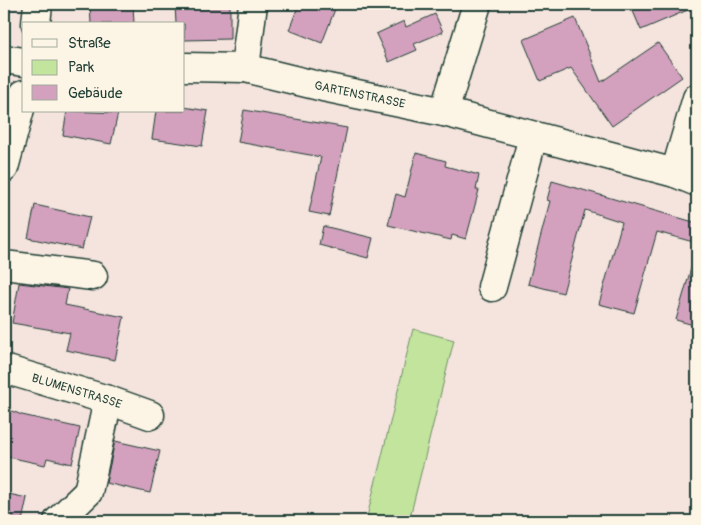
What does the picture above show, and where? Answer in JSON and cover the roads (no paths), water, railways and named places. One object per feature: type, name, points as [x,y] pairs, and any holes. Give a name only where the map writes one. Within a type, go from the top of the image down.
[{"type":"street","points":[[36,22],[38,4]]},
{"type":"street","points":[[245,68],[253,4]]},
{"type":"street","points":[[444,112],[477,4]]},
{"type":"street","points":[[4,59],[22,62]]},
{"type":"street","name":"GARTENSTRASSE","points":[[185,67],[245,68],[323,87],[444,112],[686,178]]},
{"type":"street","points":[[686,178],[697,98]]},
{"type":"street","points":[[4,168],[22,101]]},
{"type":"street","points":[[492,287],[533,136]]},
{"type":"street","points":[[4,265],[93,276]]},
{"type":"street","name":"BLUMENSTRASSE","points":[[4,370],[108,400],[150,415]]},
{"type":"street","points":[[58,521],[88,492],[108,400]]}]
